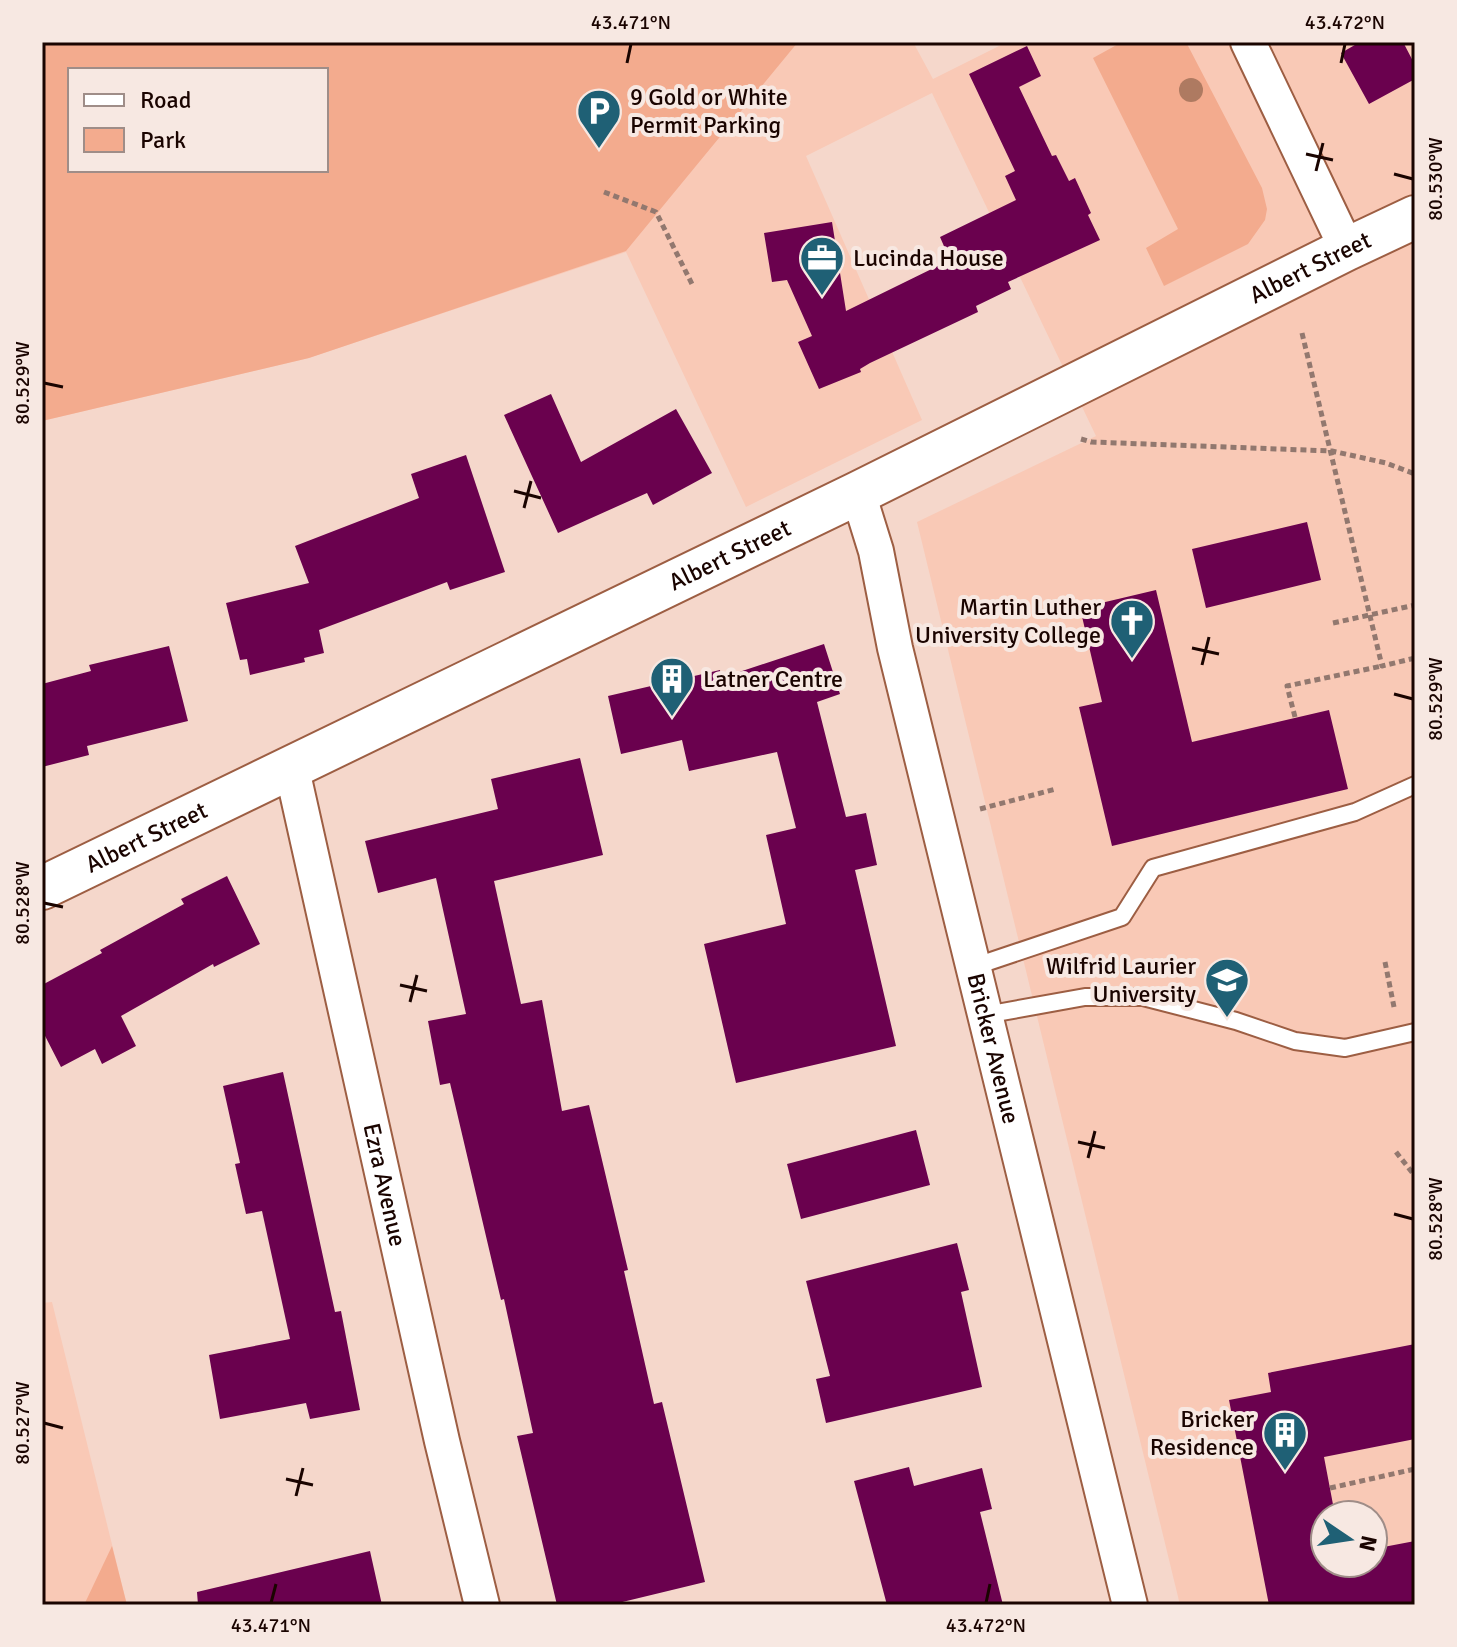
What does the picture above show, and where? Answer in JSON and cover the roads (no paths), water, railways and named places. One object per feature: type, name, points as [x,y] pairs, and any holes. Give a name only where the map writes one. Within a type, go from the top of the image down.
[{"type":"street","points":[[1248,42],[1347,249]]},
{"type":"street","name":"Albert Street","points":[[42,888],[858,493],[1415,217]]},
{"type":"street","name":"Bricker Avenue","points":[[858,493],[876,551],[895,648],[1130,1605]]},
{"type":"street","name":"Ezra Avenue","points":[[291,765],[442,1441],[482,1605]]},
{"type":"lane","points":[[973,967],[1122,917],[1153,868],[1355,812],[1415,785]]},
{"type":"lane","points":[[985,1015],[1085,997],[1143,997],[1236,1021],[1295,1041],[1345,1048],[1407,1034]]},
{"type":"place","name":"9 Gold or White Permit Parking","points":[[599,150]]},
{"type":"place","name":"Lucinda House","points":[[822,297]]},
{"type":"place","name":"Martin Luther University College","points":[[1132,660]]},
{"type":"place","name":"Latner Centre","points":[[672,718]]},
{"type":"place","name":"Wilfrid Laurier University","points":[[1227,1019]]},
{"type":"place","name":"Bricker Residence","points":[[1285,1472]]}]
